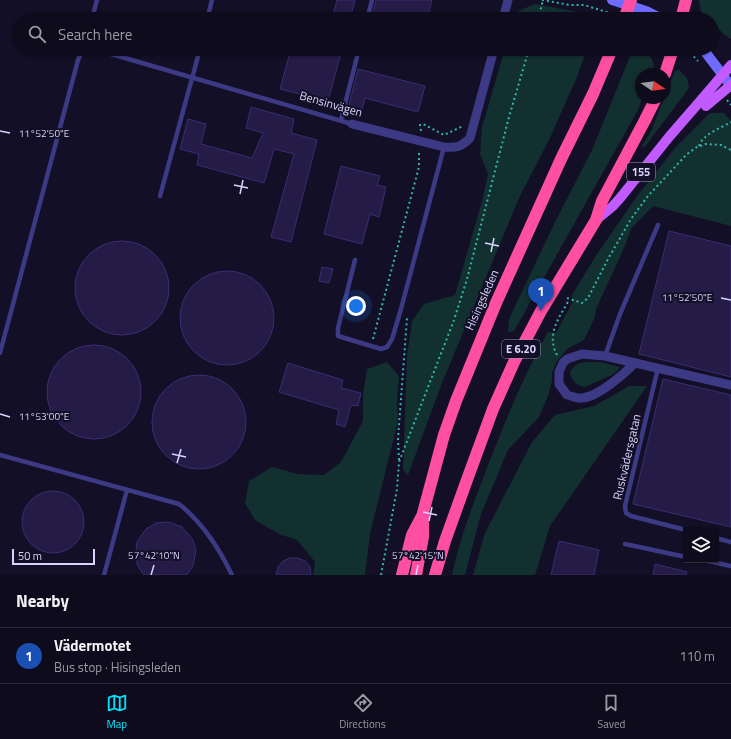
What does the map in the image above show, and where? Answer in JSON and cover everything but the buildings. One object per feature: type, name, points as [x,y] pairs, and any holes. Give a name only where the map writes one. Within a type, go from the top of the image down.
[{"type":"highway","points":[[624,12],[631,0]]},
{"type":"highway","name":"Hisingsleden","points":[[416,575],[423,537],[423,513],[444,435],[478,346],[560,159],[593,94],[609,56]]},
{"type":"highway","points":[[667,68],[672,56]]},
{"type":"highway","name":"E 6.20","points":[[436,575],[445,542],[493,409],[514,362],[541,311],[596,220],[602,202],[653,104]]},
{"type":"highway","points":[[402,575],[412,534],[423,513]]},
{"type":"highway","points":[[443,575],[445,542]]},
{"type":"main road","points":[[702,103],[731,65]]},
{"type":"main road","points":[[702,103],[731,86]]},
{"type":"main road","name":"155","points":[[596,220],[613,206],[669,137],[702,103]]},
{"type":"street","points":[[505,12],[508,0]]},
{"type":"street","points":[[612,0],[648,12]]},
{"type":"street","name":"Bensinvägen","points":[[352,124],[444,147],[455,148],[463,145],[470,138],[492,56]]},
{"type":"street","points":[[708,56],[731,86]]},
{"type":"street","points":[[635,363],[620,377],[595,394],[582,398],[567,395],[559,384],[560,372],[563,363],[567,359],[582,354],[605,356],[731,385]]},
{"type":"lane","points":[[94,12],[97,0]]},
{"type":"lane","points":[[209,12],[212,0]]},
{"type":"lane","points":[[369,12],[372,0]]},
{"type":"lane","points":[[0,353],[80,56]]},
{"type":"lane","name":"Bensinvägen","points":[[118,56],[352,124]]},
{"type":"lane","points":[[160,196],[198,56]]},
{"type":"lane","points":[[341,120],[357,56]]},
{"type":"lane","points":[[355,260],[338,328],[338,336],[381,349],[387,347],[392,339],[444,147]]},
{"type":"lane","points":[[605,356],[620,314],[658,224]]},
{"type":"lane","name":"Ruskvädersgatan","points":[[658,368],[625,506],[626,513],[632,516],[683,529]]},
{"type":"lane","points":[[0,455],[179,504],[192,514],[207,532],[226,561],[232,575]]},
{"type":"lane","points":[[104,575],[127,490]]},
{"type":"lane","points":[[719,539],[731,542]]},
{"type":"lane","points":[[625,544],[683,556]]},
{"type":"lane","points":[[717,563],[731,566]]},
{"type":"path","points":[[540,12],[543,0],[570,5],[584,5],[606,12]]},
{"type":"path","points":[[399,462],[454,320],[467,279],[507,124],[527,56]]},
{"type":"path","points":[[699,146],[700,141],[714,131],[731,122]]},
{"type":"path","points":[[563,363],[553,349],[554,324],[568,299],[582,302],[588,298],[631,219],[648,196],[688,154],[699,146],[714,144],[721,145],[731,150]]},
{"type":"path","points":[[381,575],[397,489],[399,462],[398,439],[407,318],[401,309]]},
{"type":"green space","points":[[699,0],[731,0],[731,39],[719,30],[719,12],[701,12]]},
{"type":"green space","points":[[534,4],[578,12],[517,12]]},
{"type":"green space","points":[[503,56],[584,56],[577,77],[550,138],[519,198],[442,383],[408,475],[403,470],[407,356],[412,321],[424,304],[455,295],[482,201],[488,174],[480,154],[482,127]]},
{"type":"green space","points":[[630,56],[649,56],[653,62],[654,68],[635,68],[635,104],[640,104],[638,110],[514,331],[508,332],[509,319],[555,222],[592,150]]},
{"type":"green space","points":[[679,70],[687,78],[689,88],[644,148],[642,146],[651,131],[662,104],[671,104],[671,81],[675,71]]},
{"type":"green space","points":[[710,113],[724,113],[731,121],[731,226],[653,206],[631,229],[584,340],[567,349],[556,363],[552,373],[552,381],[548,396],[539,417],[508,450],[481,514],[465,575],[452,575],[464,531],[496,444],[524,379],[548,332],[556,333],[572,303],[572,295],[595,257],[637,196],[675,148]]},
{"type":"green space","points":[[387,362],[399,376],[397,400],[398,421],[370,534],[365,575],[313,575],[315,562],[297,540],[279,534],[255,520],[245,503],[249,481],[272,467],[298,474],[324,475],[341,462],[363,421],[363,395],[367,369]]},
{"type":"green space","points":[[585,362],[600,362],[620,367],[612,375],[585,387],[575,383],[570,373],[572,368],[576,365]]},
{"type":"green space","points":[[629,386],[647,386],[550,526],[535,575],[473,575],[485,533],[532,442],[555,415],[594,406]]},
{"type":"place","name":"Vädermotet","points":[[541,311]]}]
